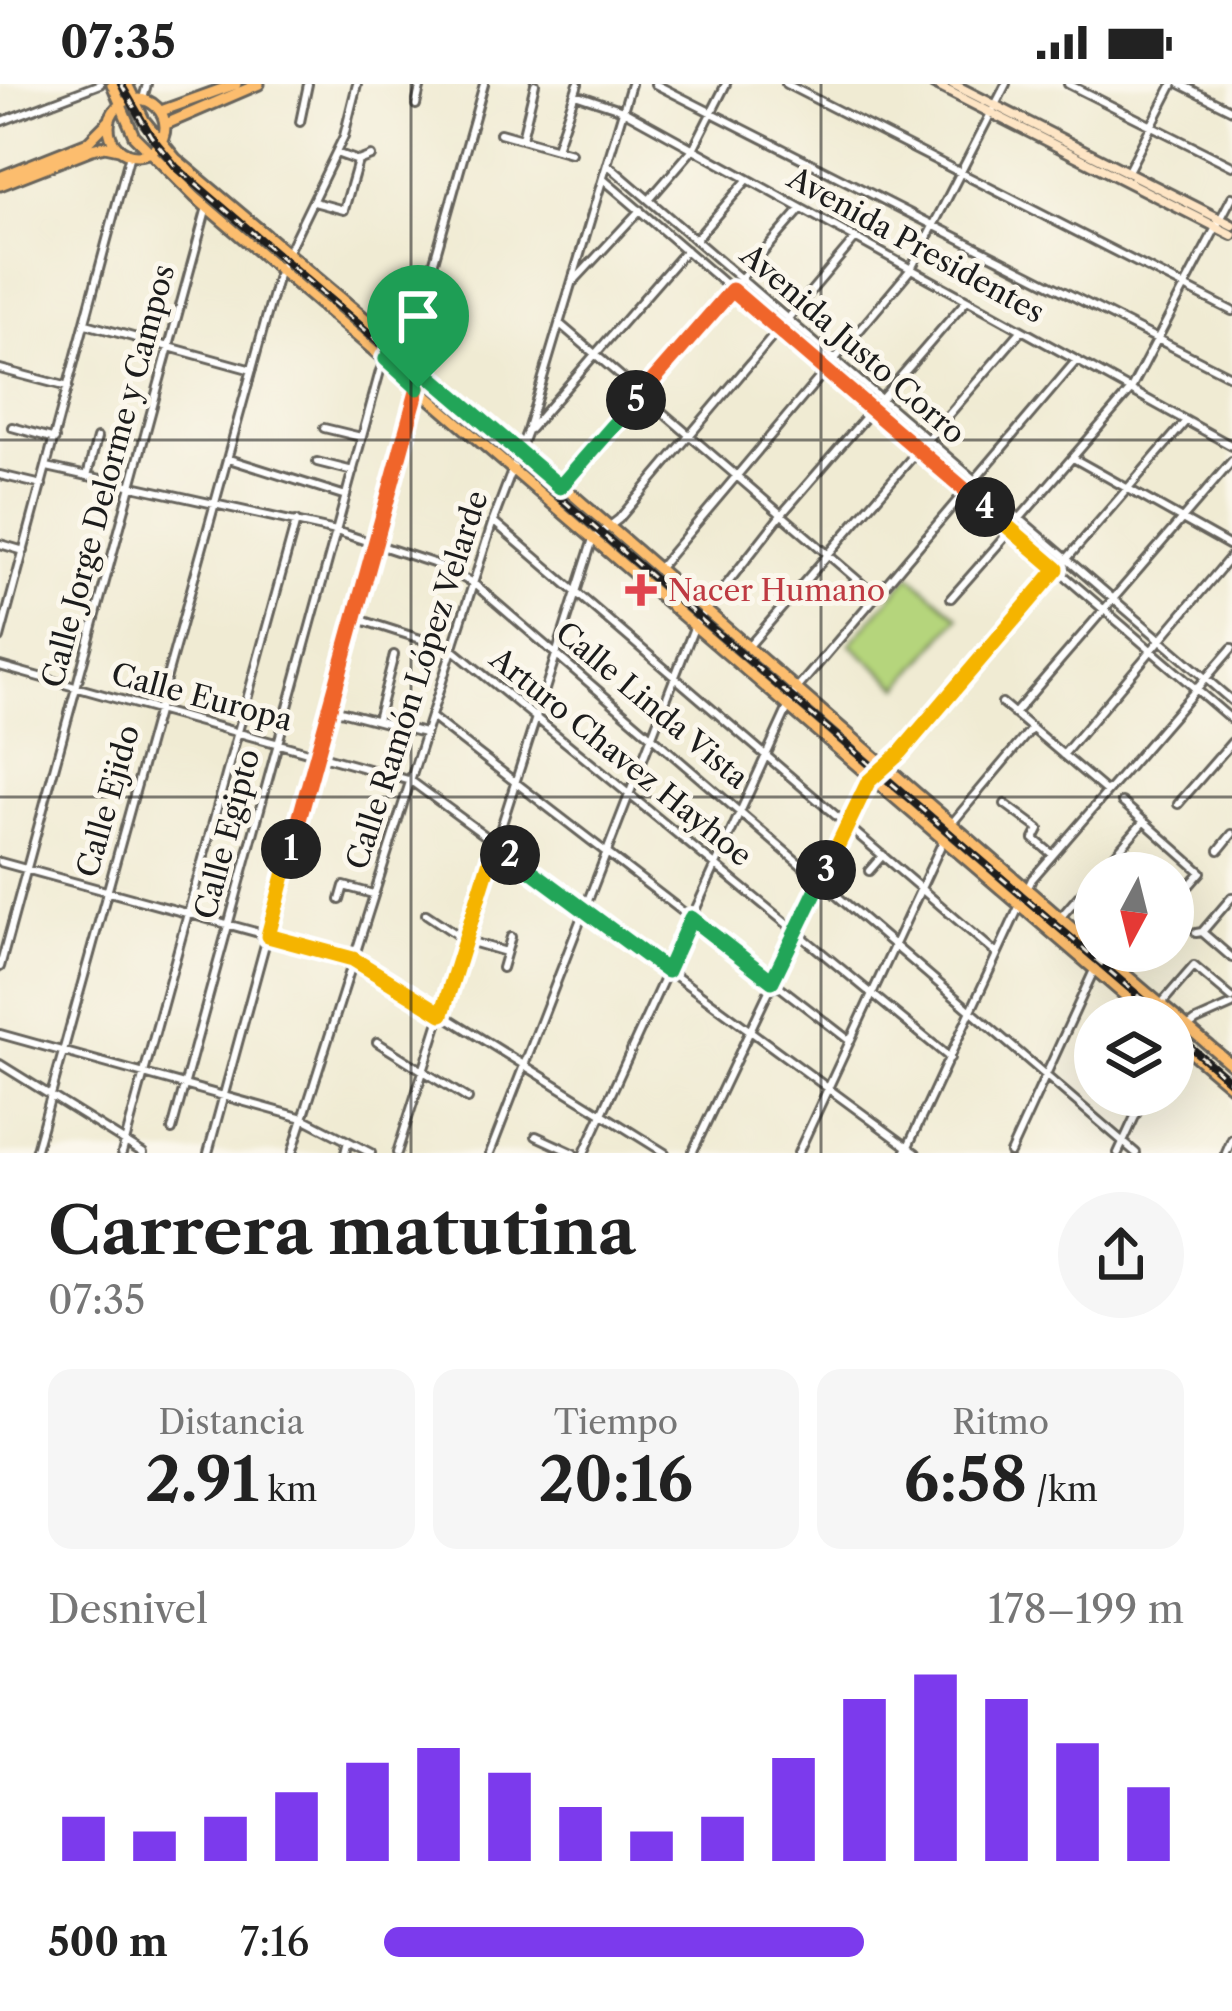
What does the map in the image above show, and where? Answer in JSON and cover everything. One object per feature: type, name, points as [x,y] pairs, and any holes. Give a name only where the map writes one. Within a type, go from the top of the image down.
[{"type":"main road","points":[[112,84],[131,131],[207,207],[1074,951]]},
{"type":"main road","points":[[127,84],[176,159],[519,448],[1074,930]]},
{"type":"main road","points":[[161,111],[214,88],[236,84]]},
{"type":"main road","points":[[166,124],[259,84]]},
{"type":"main road","points":[[934,84],[1127,172],[1232,235]]},
{"type":"main road","points":[[952,84],[1218,223],[1232,225]]},
{"type":"main road","points":[[137,99],[161,111],[166,124],[161,142],[148,153],[105,146],[0,181],[88,142],[120,104],[137,99]]},
{"type":"main road","points":[[109,121],[112,140],[125,152]]},
{"type":"main road","points":[[1099,972],[1126,996]]},
{"type":"main road","points":[[1123,972],[1151,996]]},
{"type":"main road","points":[[1194,1032],[1232,1065]]},
{"type":"main road","points":[[1194,1056],[1232,1088]]},
{"type":"street","points":[[0,122],[100,84]]},
{"type":"street","points":[[137,99],[147,84]]},
{"type":"street","points":[[300,122],[308,84]]},
{"type":"street","name":"Calle Ejido","points":[[35,1153],[280,268],[336,153],[357,84]]},
{"type":"street","points":[[416,104],[421,84]]},
{"type":"street","name":"Calle Egipto","points":[[172,1130],[362,437],[386,359],[433,265],[484,84]]},
{"type":"street","points":[[522,138],[536,84]]},
{"type":"street","points":[[556,148],[578,84]]},
{"type":"street","name":"Calle Ramón López Velarde","points":[[292,1153],[493,520],[527,431],[631,84]]},
{"type":"street","points":[[655,84],[1232,377]]},
{"type":"street","points":[[649,200],[693,149],[726,84]]},
{"type":"street","points":[[785,84],[1232,310]]},
{"type":"street","points":[[657,571],[911,269],[1006,84]]},
{"type":"street","points":[[1068,84],[1232,166]]},
{"type":"street","points":[[1127,172],[1176,84],[1232,110]]},
{"type":"street","name":"Avenida Presidentes","points":[[575,94],[623,110],[1232,446]]},
{"type":"street","points":[[500,133],[571,153]]},
{"type":"street","points":[[0,638],[86,324],[125,152]]},
{"type":"street","points":[[336,153],[358,161],[371,156]]},
{"type":"street","points":[[314,202],[344,209],[358,161]]},
{"type":"street","name":"Avenida Justo Corro","points":[[607,164],[1232,700]]},
{"type":"street","name":"Avenida Justo Corro","points":[[603,179],[1232,720]]},
{"type":"street","points":[[695,240],[748,179]]},
{"type":"street","points":[[1020,519],[1130,391],[1232,196]]},
{"type":"street","name":"Calle Jorge Delorme y Campos","points":[[0,967],[207,207]]},
{"type":"street","points":[[560,487],[801,208]]},
{"type":"street","points":[[570,284],[640,210]]},
{"type":"street","points":[[397,1153],[593,539],[609,530],[855,239]]},
{"type":"street","points":[[527,431],[686,250]]},
{"type":"street","points":[[490,1153],[695,625],[781,514],[967,301]]},
{"type":"street","points":[[558,322],[875,596]]},
{"type":"street","points":[[86,324],[252,370]]},
{"type":"street","points":[[747,648],[1022,331]]},
{"type":"street","points":[[584,1153],[796,690],[1076,361]]},
{"type":"street","points":[[0,369],[68,387]]},
{"type":"street","points":[[208,1153],[418,388]]},
{"type":"street","points":[[692,1153],[868,782],[1186,421]]},
{"type":"street","points":[[12,427],[55,439]]},
{"type":"street","points":[[324,428],[362,437]]},
{"type":"street","points":[[88,476],[97,438]]},
{"type":"street","points":[[227,458],[346,496]]},
{"type":"street","points":[[1063,755],[1232,551],[1073,458]]},
{"type":"street","points":[[1014,714],[1232,461]]},
{"type":"street","points":[[316,462],[352,471]]},
{"type":"street","name":"Calle Linda Vista","points":[[47,467],[336,531],[433,563],[473,583],[1136,1153]]},
{"type":"street","points":[[0,475],[42,485]]},
{"type":"street","points":[[493,520],[998,954]]},
{"type":"street","points":[[122,1153],[296,521]]},
{"type":"street","points":[[951,598],[1011,530]]},
{"type":"street","points":[[0,544],[24,551]]},
{"type":"street","name":"Arturo Chavez Hayhoe","points":[[355,618],[452,649],[950,1058]]},
{"type":"street","points":[[906,1150],[1026,889],[1232,648]]},
{"type":"street","points":[[376,720],[394,655]]},
{"type":"street","name":"Calle Europa","points":[[0,666],[411,782],[916,1153]]},
{"type":"street","points":[[1002,703],[1107,792]]},
{"type":"street","points":[[329,707],[425,734]]},
{"type":"street","points":[[431,717],[850,1041]]},
{"type":"street","points":[[951,825],[1032,728]]},
{"type":"street","points":[[1178,804],[1232,742]]},
{"type":"street","points":[[1122,802],[1179,852]]},
{"type":"street","points":[[1005,804],[1039,829],[1034,839],[1052,854]]},
{"type":"street","points":[[1117,852],[1144,821]]},
{"type":"street","points":[[1219,850],[1232,834]]},
{"type":"street","points":[[798,1153],[944,840]]},
{"type":"street","points":[[869,871],[883,855]]},
{"type":"street","points":[[0,862],[353,959],[665,1153]]},
{"type":"street","points":[[340,900],[344,886],[374,894]]},
{"type":"street","points":[[1230,894],[1199,933],[1232,958]]},
{"type":"street","points":[[1060,918],[1074,902]]},
{"type":"street","points":[[426,914],[465,940],[506,952]]},
{"type":"street","points":[[502,968],[511,937]]},
{"type":"street","points":[[1168,996],[1194,966],[1232,1002],[1194,1024]]},
{"type":"street","points":[[1010,1153],[1092,972]]},
{"type":"street","points":[[0,1034],[303,1118],[371,1153]]},
{"type":"street","points":[[377,1042],[468,1099]]},
{"type":"street","points":[[0,1064],[143,1153]]},
{"type":"street","points":[[1118,1153],[1135,1116]]},
{"type":"street","points":[[536,1136],[573,1153]]},
{"type":"street","points":[[1226,1153],[1232,1139]]},
{"type":"street","points":[[345,1153],[348,1141]]},
{"type":"green space","points":[[910,575],[959,617],[900,687],[850,644]]},
{"type":"railway","points":[[121,84],[151,136],[176,167],[1139,996]]},
{"type":"railway","points":[[1194,1050],[1232,1083]]},
{"type":"place","name":"Nacer Humano","points":[[641,590]]},
{"type":"route","points":[[732,290],[1057,569],[901,752],[868,782],[772,981],[691,918],[667,971],[495,844],[442,1014],[353,959],[268,936],[418,388],[386,359],[394,345],[560,487],[732,290]]}]
